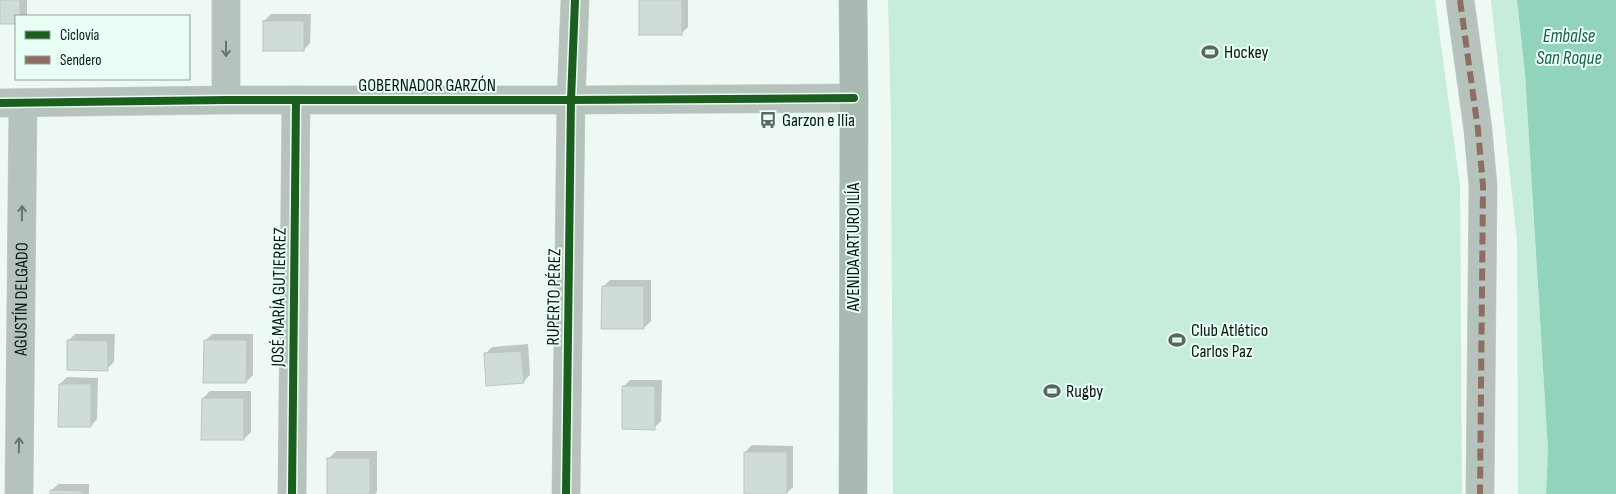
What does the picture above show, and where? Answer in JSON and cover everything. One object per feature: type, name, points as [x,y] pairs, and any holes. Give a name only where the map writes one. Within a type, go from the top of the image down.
[{"type":"main road","name":"AVENIDA ARTURO ILÍA","points":[[853,0],[853,494]]},
{"type":"street","points":[[226,0],[226,100]]},
{"type":"street","name":"RUPERTO PÉREZ","points":[[566,494],[574,0]]},
{"type":"street","points":[[1460,0],[1478,130],[1483,186],[1480,494]]},
{"type":"street","name":"GOBERNADOR GARZÓN","points":[[11,103],[226,100],[854,98]]},
{"type":"street","name":"JOSÉ MARÍA GUTIERREZ","points":[[292,494],[296,100]]},
{"type":"street","name":"AGUSTÍN DELGADO","points":[[11,103],[19,494]]},
{"type":"shaded area","name":"Club Atlético Carlos Paz","points":[[888,0],[1435,0],[1460,186],[1462,494],[893,494],[891,121]]},
{"type":"shaded area","points":[[1491,0],[1517,0],[1525,73],[1548,450],[1546,494],[1518,494],[1517,240]]},
{"type":"water","name":"Embalse San Roque","points":[[1517,0],[1616,0],[1616,494],[1546,494],[1548,450],[1525,73]]},
{"type":"building","points":[[0,0],[20,0],[20,15],[15,15],[15,24],[0,24]]},
{"type":"building","points":[[639,0],[682,0],[682,35],[639,35]]},
{"type":"building","points":[[263,21],[304,21],[304,51],[263,51]]},
{"type":"building","points":[[602,286],[644,286],[644,329],[601,329]]},
{"type":"building","points":[[67,340],[108,341],[108,371],[67,370]]},
{"type":"building","points":[[204,340],[247,340],[246,383],[203,383]]},
{"type":"building","points":[[521,351],[524,383],[486,386],[484,353]]},
{"type":"building","points":[[59,384],[91,384],[91,427],[58,427]]},
{"type":"building","points":[[622,386],[655,386],[655,430],[622,429]]},
{"type":"building","points":[[202,398],[244,398],[244,440],[201,440]]},
{"type":"building","points":[[744,452],[787,452],[787,494],[744,494]]},
{"type":"building","points":[[327,458],[370,458],[370,494],[327,494]]},
{"type":"building","points":[[50,490],[83,491],[83,494],[50,494]]},
{"type":"marked path","points":[[1460,0],[1478,130],[1483,186],[1480,494]]},
{"type":"cycle path","points":[[566,494],[571,100],[575,0]]},
{"type":"cycle path","points":[[0,103],[226,100],[854,98]]},
{"type":"cycle path","points":[[292,494],[296,100]]},
{"type":"place","name":"Hockey","points":[[1210,52]]},
{"type":"place","name":"Garzon e Ilia","points":[[768,120]]},
{"type":"place","name":"Club Atlético Carlos Paz","points":[[1177,340]]},
{"type":"place","name":"Rugby","points":[[1052,391]]}]
